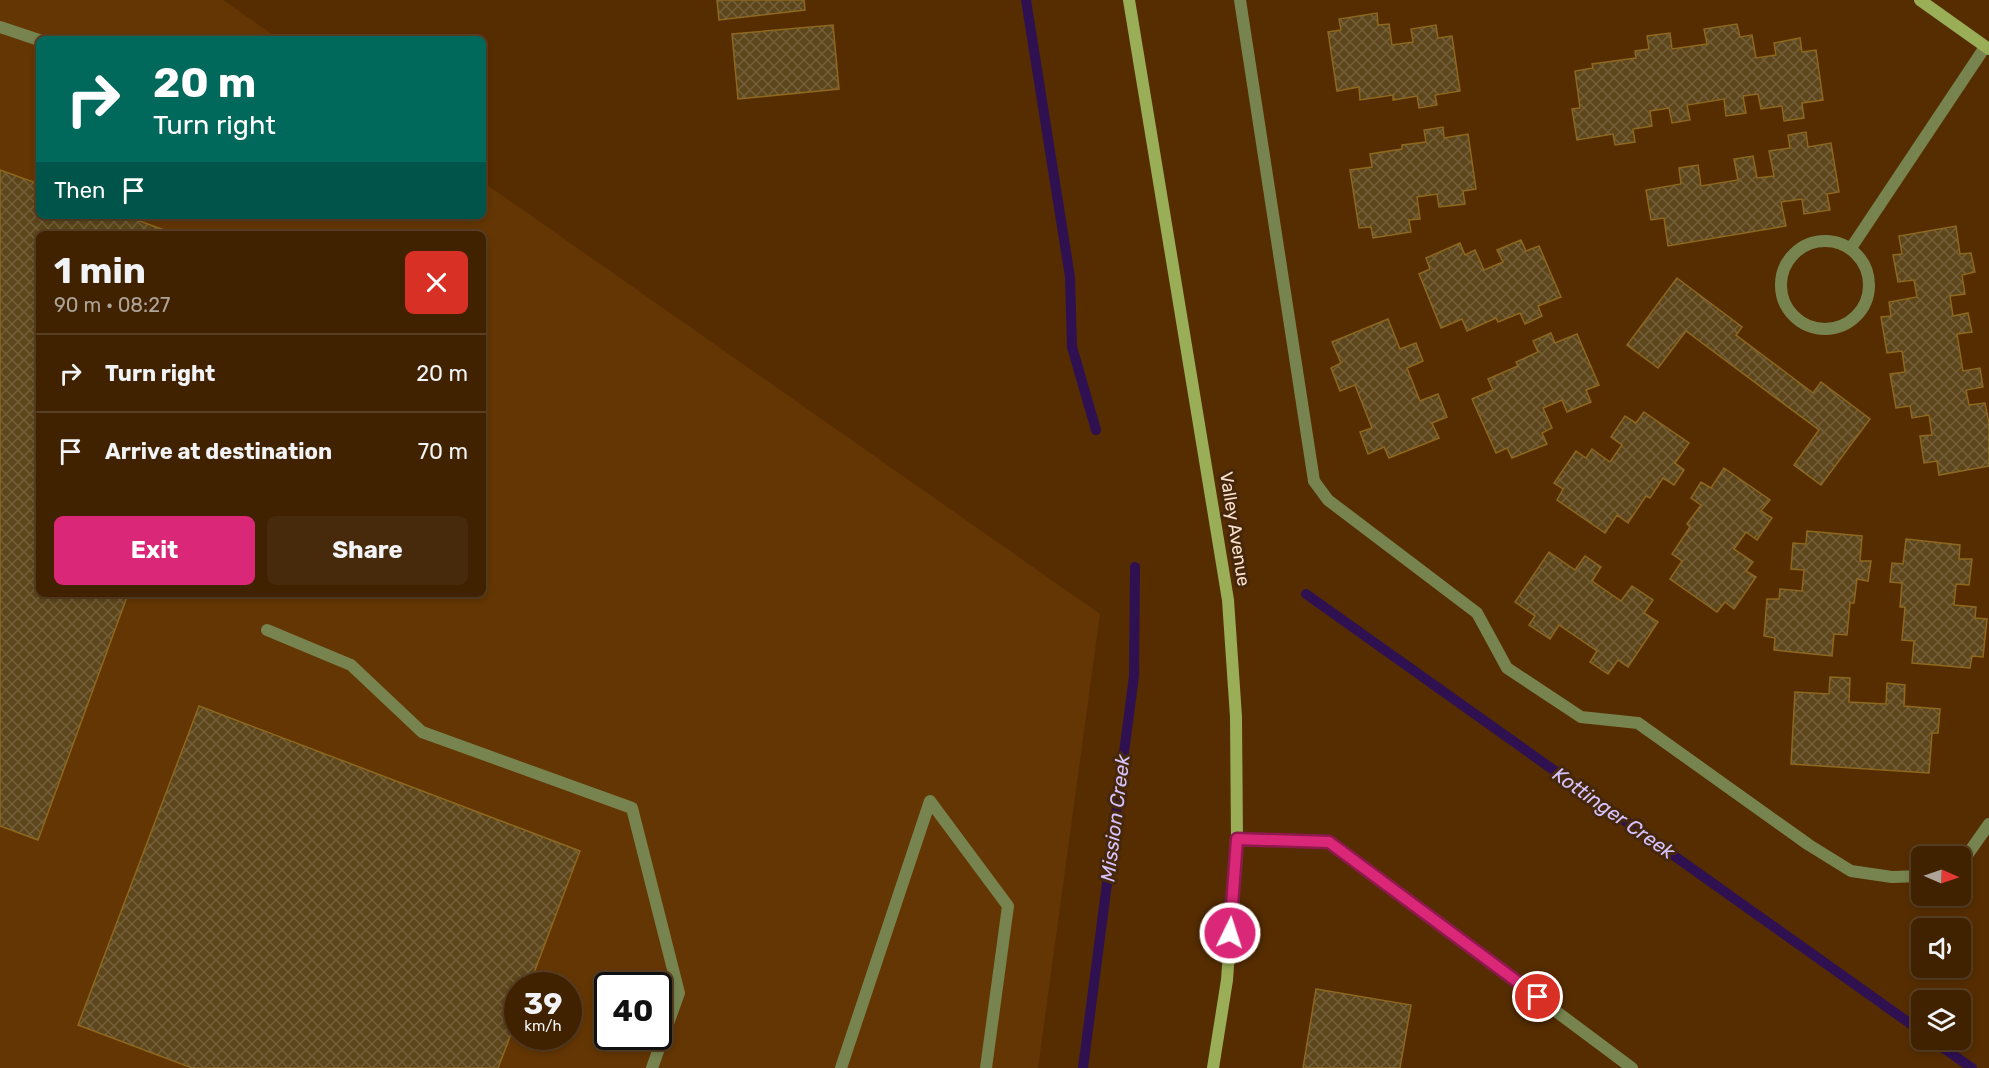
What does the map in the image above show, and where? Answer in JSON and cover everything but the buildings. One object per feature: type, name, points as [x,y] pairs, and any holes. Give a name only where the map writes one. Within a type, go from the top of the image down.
[{"type":"street","name":"Valley Avenue","points":[[1129,0],[1228,600],[1236,717],[1237,839],[1227,980],[1213,1068]]},
{"type":"street","points":[[1920,0],[1987,48]]},
{"type":"lane","points":[[1240,0],[1314,481],[1328,500],[1477,613],[1507,668],[1581,717],[1638,723],[1809,845],[1851,871],[1892,878],[1911,877]]},
{"type":"lane","points":[[0,27],[36,39]]},
{"type":"lane","points":[[1851,248],[1987,48]]},
{"type":"lane","points":[[1816,241],[1834,241],[1851,248],[1863,262],[1869,279],[1868,298],[1860,313],[1847,324],[1831,329],[1814,328],[1798,321],[1787,308],[1780,292],[1781,275],[1788,259],[1800,247],[1816,241]]},
{"type":"lane","points":[[267,630],[351,665],[422,732],[632,808],[679,993],[652,1068]]},
{"type":"lane","points":[[841,1068],[930,801],[1008,906],[986,1068]]},
{"type":"lane","points":[[1971,850],[1989,824]]},
{"type":"lane","points":[[1237,839],[1329,842],[1632,1068]]},
{"type":"shaded area","points":[[0,0],[223,0],[275,36],[36,36],[36,219],[486,219],[486,184],[1100,614],[1038,1068],[0,1068]]},
{"type":"waterway","points":[[1026,0],[1070,277],[1072,347],[1096,430]]},
{"type":"waterway","name":"Mission Creek","points":[[1083,1068],[1134,676],[1135,567]]},
{"type":"waterway","name":"Kottinger Creek","points":[[1306,594],[1911,1024]]},
{"type":"waterway","name":"Kottinger Creek","points":[[1946,1050],[1972,1068]]},
{"type":"route","points":[[1230,933],[1237,839],[1329,842],[1538,997]]}]
